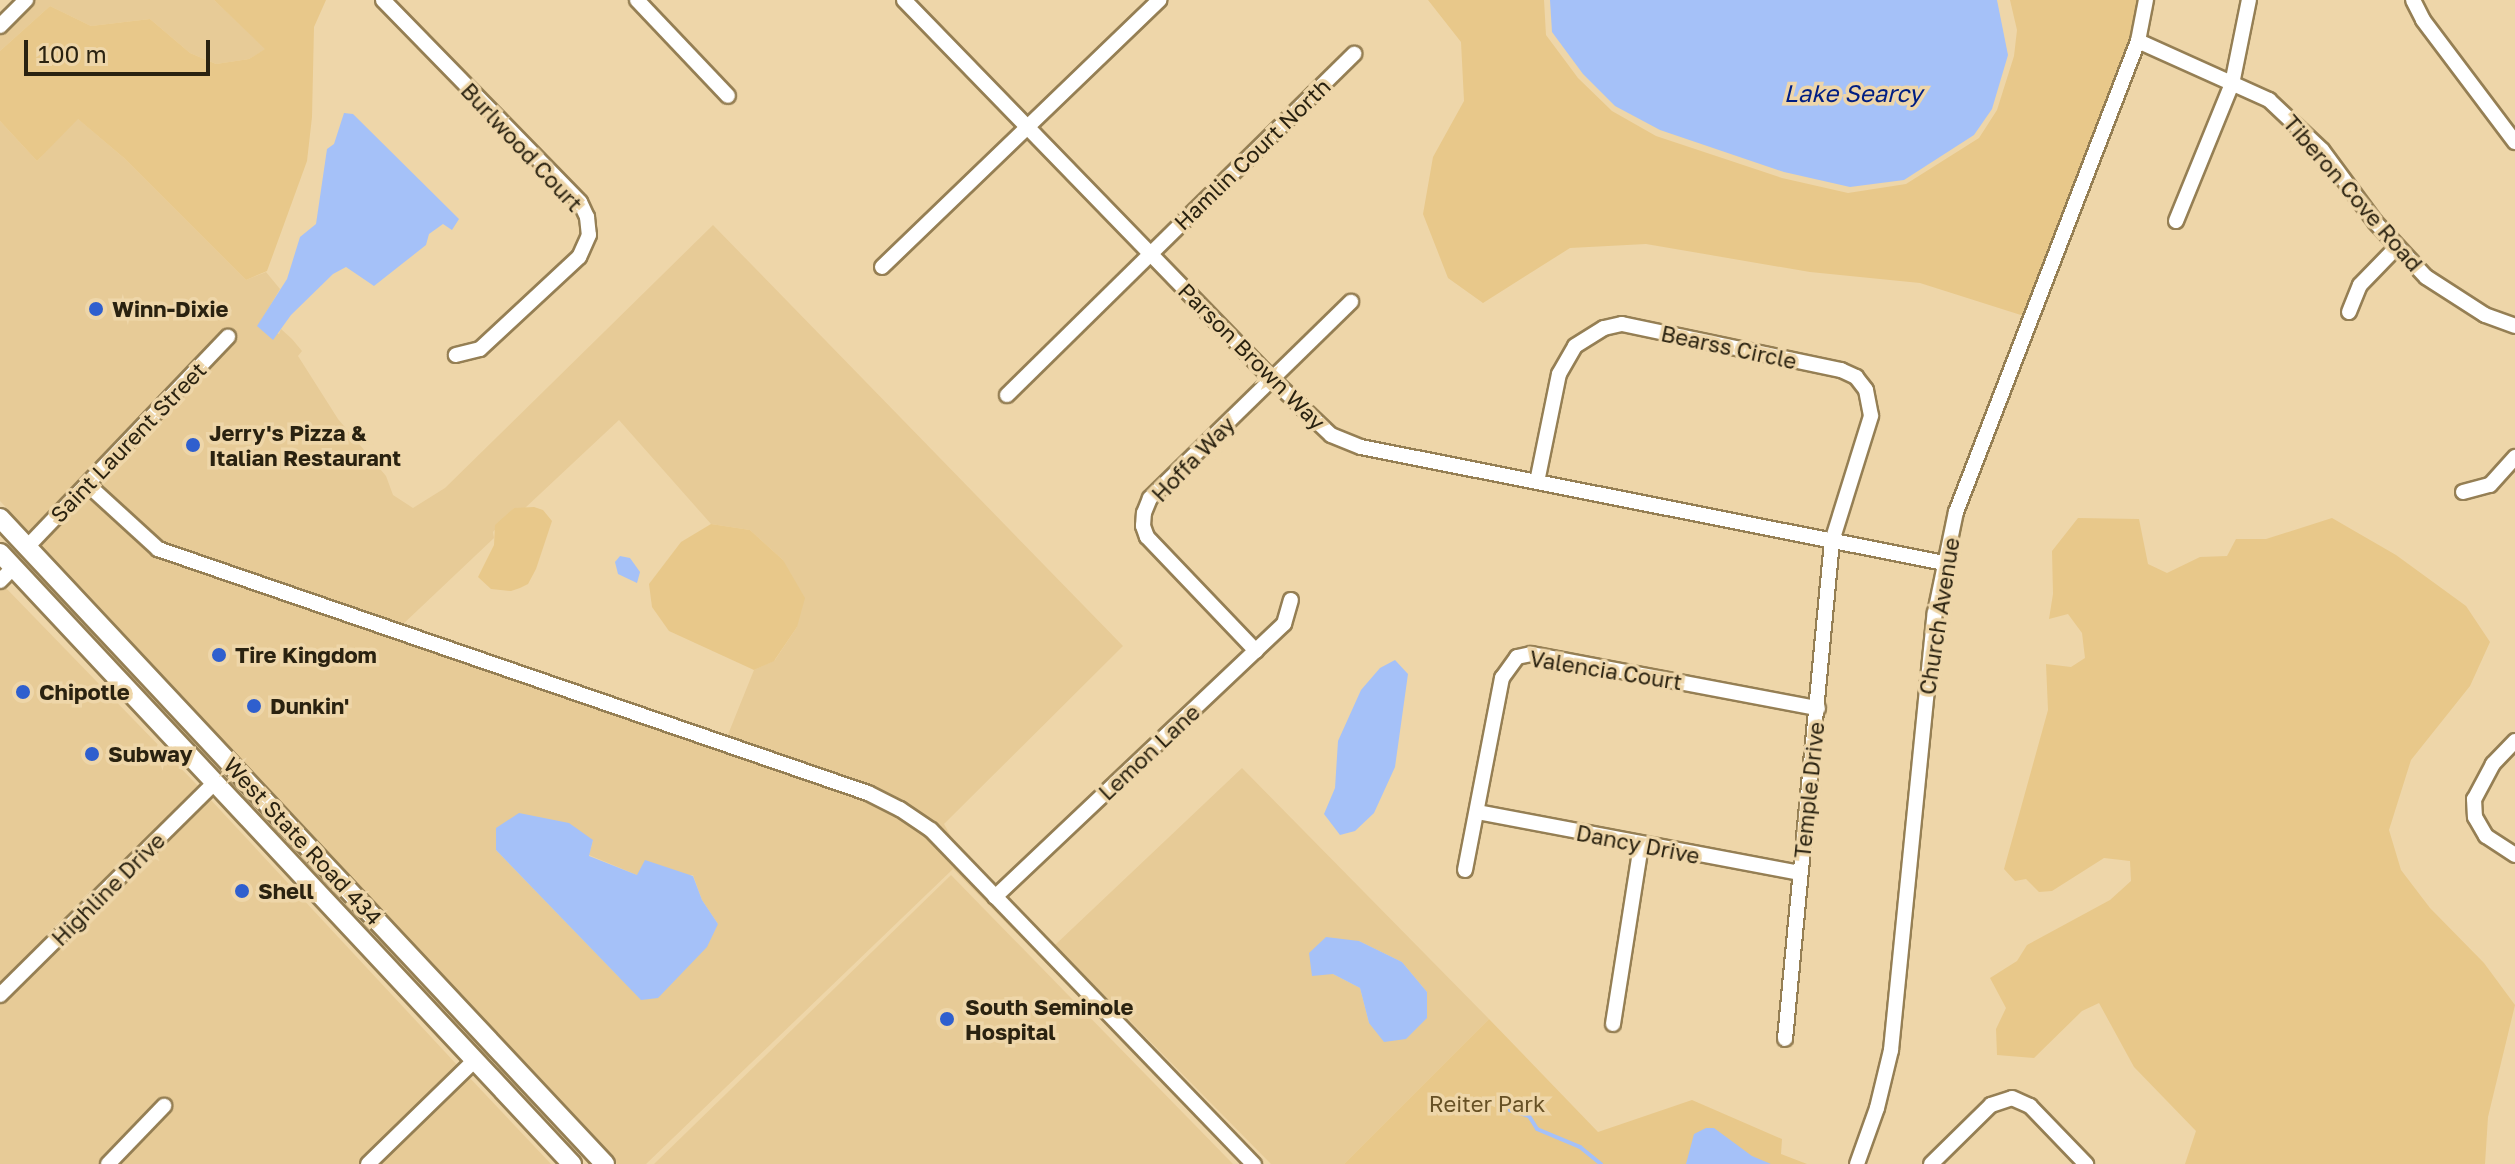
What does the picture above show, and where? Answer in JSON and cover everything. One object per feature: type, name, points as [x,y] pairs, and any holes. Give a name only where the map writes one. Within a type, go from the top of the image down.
[{"type":"main road","name":"West State Road 434","points":[[0,518],[605,1164]]},
{"type":"main road","points":[[0,544],[27,547]]},
{"type":"main road","name":"West State Road 434","points":[[0,553],[7,574],[215,782],[572,1164]]},
{"type":"main road","points":[[7,574],[29,567],[53,574]]},
{"type":"main road","points":[[445,1028],[472,1039],[491,1042]]},
{"type":"main road","points":[[475,1060],[490,1060],[515,1068]]},
{"type":"street","points":[[0,26],[26,0]]},
{"type":"street","name":"Burlwood Court","points":[[383,0],[580,202],[587,217],[589,235],[579,257],[480,349],[456,355]]},
{"type":"street","points":[[637,0],[728,96]]},
{"type":"street","name":"Parson Brown Way","points":[[904,0],[1316,424],[1344,441],[1944,563]]},
{"type":"street","points":[[882,267],[1159,0]]},
{"type":"street","name":"Church Avenue","points":[[1857,1164],[1877,1108],[1891,1050],[1935,613],[1944,563],[1975,459],[2138,41],[2146,0]]},
{"type":"street","points":[[2176,221],[2232,84],[2247,23],[2249,0]]},
{"type":"street","points":[[2413,0],[2423,20],[2515,142]]},
{"type":"street","name":"Tiberon Cove Road","points":[[2138,41],[2269,100],[2302,129],[2396,248],[2426,277],[2485,315],[2515,326]]},
{"type":"street","name":"Hamlin Court North","points":[[1007,395],[1354,54]]},
{"type":"street","points":[[2349,312],[2360,285],[2396,248]]},
{"type":"street","points":[[1272,379],[1351,302]]},
{"type":"street","name":"Bearss Circle","points":[[1537,482],[1559,374],[1566,360],[1589,334],[1622,324],[1841,370],[1856,377],[1866,390],[1871,416],[1832,541]]},
{"type":"street","name":"Saint Laurent Street","points":[[27,547],[228,337]]},
{"type":"street","name":"Hoffa Way","points":[[1256,651],[1147,537],[1143,526],[1150,498],[1272,379]]},
{"type":"street","points":[[2463,492],[2490,485],[2515,457]]},
{"type":"street","points":[[88,485],[158,549],[868,793],[931,830],[1254,1164]]},
{"type":"street","name":"Temple Drive","points":[[1785,1039],[1832,541]]},
{"type":"street","name":"Lemon Lane","points":[[995,897],[1284,624],[1291,600]]},
{"type":"street","name":"Valencia Court","points":[[1465,870],[1502,678],[1517,657],[1531,654],[1818,708]]},
{"type":"street","points":[[2515,741],[2493,764],[2474,799],[2475,817],[2486,836],[2515,855]]},
{"type":"street","name":"Highline Drive","points":[[0,995],[215,782]]},
{"type":"street","name":"Dancy Drive","points":[[1477,812],[1800,873]]},
{"type":"street","points":[[1613,1024],[1641,845]]},
{"type":"street","points":[[368,1164],[475,1060]]},
{"type":"street","points":[[1931,1164],[1991,1105],[2012,1098],[2030,1106],[2086,1164]]},
{"type":"street","points":[[108,1164],[164,1106]]},
{"type":"shaded area","points":[[35,0],[214,0],[266,49],[249,59],[216,64],[190,53],[150,19],[91,26],[50,6],[0,51],[0,35]]},
{"type":"shaded area","points":[[77,118],[124,158],[246,280],[266,272],[280,289],[258,326],[279,334],[281,329],[292,339],[302,351],[298,356],[338,419],[386,476],[393,495],[413,508],[445,488],[713,225],[1123,646],[944,824],[958,849],[876,789],[727,737],[754,670],[775,660],[797,627],[783,560],[750,530],[711,524],[619,420],[525,508],[514,508],[493,532],[494,538],[401,626],[161,543],[98,485],[237,336],[229,327],[31,534],[0,501],[0,121],[37,161]]},
{"type":"shaded area","points":[[88,495],[149,554],[159,559],[864,800],[896,815],[926,836],[1244,1164],[953,869],[646,1164],[617,1164],[40,543]],"holes":[[[593,840],[589,855],[637,875],[693,875],[702,900],[718,924],[619,977],[496,850]]]},
{"type":"shaded area","points":[[4,586],[200,788],[0,986],[0,590]]},
{"type":"shaded area","points":[[1242,768],[1489,1019],[1344,1164],[1271,1164],[1055,945]],"holes":[[[1359,941],[1402,962],[1427,992],[1369,1023],[1360,988],[1333,974]]]},
{"type":"shaded area","points":[[209,798],[459,1067],[359,1164],[117,1164],[173,1106],[164,1097],[100,1164],[0,1164],[0,1004]]},
{"type":"shaded area","name":"South Seminole Hospital","points":[[951,875],[1233,1164],[654,1164]]},
{"type":"shaded area","points":[[468,1076],[551,1164],[378,1164]]},
{"type":"green space","points":[[214,0],[326,0],[314,27],[312,117],[307,161],[267,271],[246,280],[124,158],[78,119],[37,161],[0,121],[0,51],[50,6],[91,26],[150,19],[190,53],[216,64],[249,59],[265,49]]},
{"type":"green space","points":[[1428,0],[1544,0],[1546,35],[1578,78],[1612,111],[1656,136],[1782,178],[1848,193],[1906,184],[1979,138],[1997,110],[2014,56],[2017,30],[2010,0],[2139,0],[2132,39],[2024,316],[1920,283],[1810,272],[1646,244],[1570,248],[1483,303],[1448,278],[1423,214],[1433,157],[1464,101],[1461,42]]},
{"type":"green space","points":[[514,508],[543,510],[552,521],[536,569],[528,584],[520,588],[511,591],[491,589],[478,577],[494,545],[495,525]]},
{"type":"green space","points":[[2078,518],[2139,519],[2148,564],[2167,573],[2200,557],[2227,556],[2236,539],[2266,539],[2332,518],[2396,555],[2466,606],[2490,642],[2470,686],[2411,760],[2389,830],[2401,870],[2430,908],[2484,963],[2515,1005],[2488,1117],[2485,1164],[2185,1164],[2196,1131],[2134,1067],[2099,1003],[2082,1011],[2034,1058],[1997,1055],[1996,1029],[2006,1008],[1990,978],[2017,961],[2027,945],[2110,900],[2131,881],[2130,861],[2104,858],[2052,891],[2039,892],[2026,879],[2015,881],[2004,869],[2048,710],[2046,664],[2071,667],[2085,658],[2082,633],[2068,614],[2049,619],[2053,594],[2052,551]]},
{"type":"green space","points":[[711,524],[750,530],[783,560],[805,598],[797,627],[774,661],[754,670],[669,631],[652,607],[649,584],[681,542]]},
{"type":"green space","name":"Reiter Park","points":[[1489,1019],[1598,1132],[1692,1100],[1782,1139],[1781,1154],[1807,1164],[1344,1164]]},
{"type":"water","name":"Lake Searcy","points":[[1550,0],[1997,0],[2008,55],[1992,109],[1974,135],[1904,180],[1850,187],[1784,172],[1660,130],[1615,106],[1583,74],[1552,32]]},
{"type":"water","points":[[344,113],[353,114],[459,219],[452,230],[443,224],[429,234],[426,245],[374,286],[346,267],[333,274],[291,315],[273,340],[257,326],[287,279],[300,237],[316,224],[327,149],[334,144]]},
{"type":"water","points":[[620,556],[630,558],[640,572],[637,583],[618,574],[615,562]]},
{"type":"water","points":[[1395,660],[1408,674],[1395,767],[1374,813],[1355,831],[1340,835],[1324,814],[1335,788],[1338,741],[1361,690],[1380,668]]},
{"type":"water","points":[[519,813],[569,823],[593,840],[589,856],[637,875],[645,860],[693,876],[702,900],[718,924],[707,947],[658,998],[641,1000],[496,850],[496,828]]},
{"type":"water","points":[[1326,937],[1359,941],[1402,962],[1427,992],[1427,1018],[1406,1039],[1384,1042],[1369,1023],[1360,988],[1333,974],[1312,976],[1309,953]]},
{"type":"water","points":[[1714,1128],[1752,1156],[1771,1164],[1686,1164],[1694,1134]]},
{"type":"waterway","points":[[1506,1099],[1510,1110],[1529,1116],[1537,1129],[1580,1147],[1601,1164]]},
{"type":"place","name":"Winn-Dixie","points":[[96,309]]},
{"type":"place","name":"Jerry's Pizza & Italian Restaurant","points":[[193,445]]},
{"type":"place","name":"Tire Kingdom","points":[[219,655]]},
{"type":"place","name":"Chipotle","points":[[23,692]]},
{"type":"place","name":"Dunkin'","points":[[254,706]]},
{"type":"place","name":"Subway","points":[[92,754]]},
{"type":"place","name":"Shell","points":[[242,891]]},
{"type":"place","name":"South Seminole Hospital","points":[[947,1019]]}]
